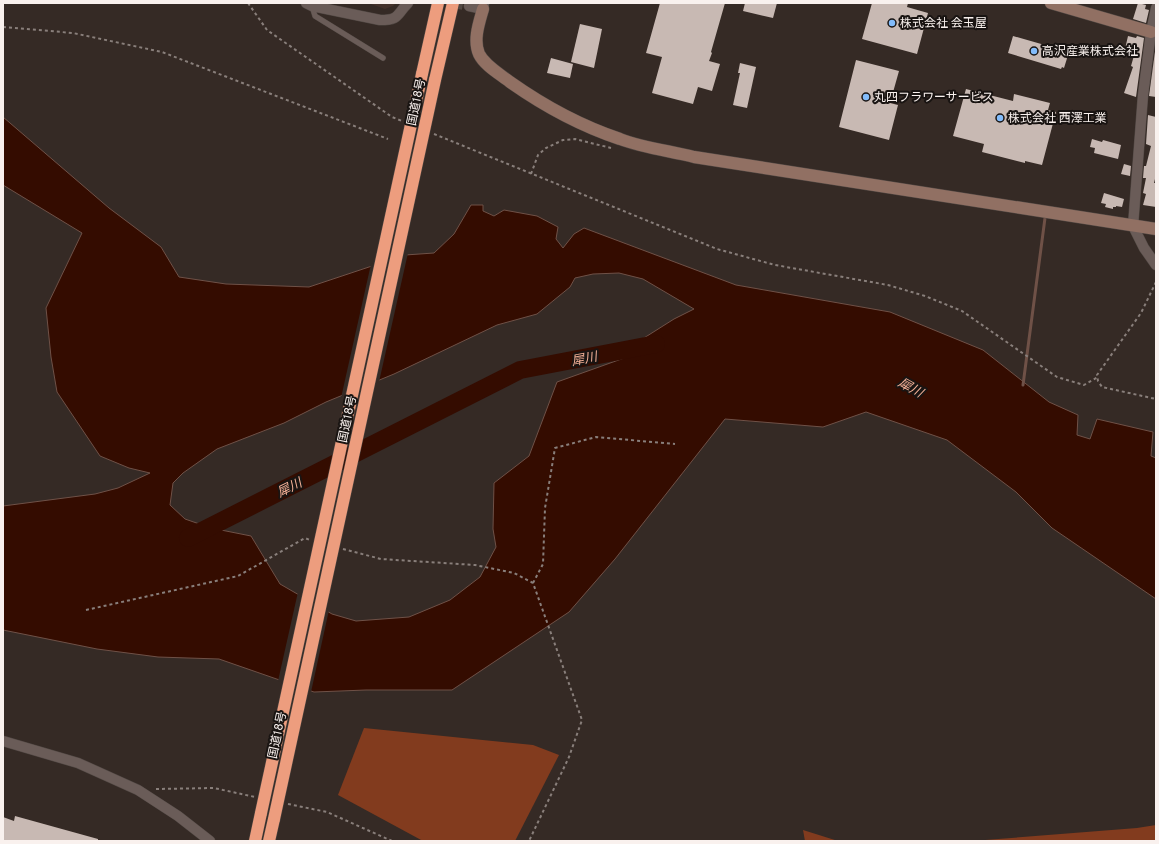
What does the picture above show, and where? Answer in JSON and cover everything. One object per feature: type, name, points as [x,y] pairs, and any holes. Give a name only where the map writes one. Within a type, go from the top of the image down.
[{"type":"highway","name":"国道18号","points":[[255,841],[438,3]]},
{"type":"highway","name":"国道18号","points":[[269,841],[452,3]]},
{"type":"street","points":[[309,4],[380,20],[391,20],[400,14],[408,3]]},
{"type":"street","points":[[1051,3],[1151,32]]},
{"type":"street","points":[[469,6],[483,6],[476,36],[479,53],[490,67],[522,90],[575,121],[621,139],[694,157],[1156,229]]},
{"type":"street","points":[[1156,8],[1151,32],[1152,62],[1143,95],[1133,226],[1144,248],[1156,265]]},
{"type":"street","points":[[3,741],[78,763],[138,790],[178,816],[210,841]]},
{"type":"lane","points":[[309,4],[315,16],[383,58]]},
{"type":"path","points":[[248,3],[267,30],[392,117],[406,123]]},
{"type":"path","points":[[3,27],[73,33],[162,52],[388,139]]},
{"type":"path","points":[[428,132],[718,249],[775,266],[888,285],[925,296],[962,311],[1057,377],[1084,385],[1098,377]]},
{"type":"path","points":[[531,174],[538,155],[546,148],[563,140],[575,139],[611,148]]},
{"type":"path","points":[[1156,282],[1141,313],[1097,375],[1098,381],[1102,387],[1156,399]]},
{"type":"path","points":[[529,841],[569,757],[582,720],[534,583],[543,564],[545,508],[555,448],[596,437],[675,444]]},
{"type":"shaded area","points":[[368,3],[396,3],[385,9]]},
{"type":"shaded area","points":[[364,728],[533,745],[559,755],[515,841],[423,841],[338,795]]},
{"type":"shaded area","points":[[1156,825],[1156,841],[972,841],[1137,828]]},
{"type":"shaded area","points":[[803,830],[838,841],[805,841]]},
{"type":"water","points":[[3,117],[109,208],[161,247],[179,277],[226,284],[309,287],[405,255],[434,253],[454,234],[471,205],[483,205],[483,211],[494,216],[504,210],[537,216],[558,227],[556,239],[563,248],[574,234],[584,228],[736,285],[890,312],[983,350],[1049,402],[1078,415],[1077,435],[1090,439],[1097,419],[1153,432],[1151,456],[1156,458],[1156,599],[1052,528],[1016,492],[947,440],[866,412],[823,427],[725,419],[615,559],[569,612],[452,690],[366,690],[314,692],[219,659],[158,657],[97,649],[3,630],[3,506],[95,494],[118,488],[150,473],[129,468],[100,456],[57,392],[51,357],[46,308],[82,233],[3,185]],"holes":[[[619,273],[643,279],[694,309],[674,319],[636,343],[627,357],[557,382],[529,456],[494,483],[493,529],[496,547],[480,577],[450,600],[409,617],[356,621],[332,614],[280,584],[251,536],[211,528],[185,519],[170,505],[173,483],[183,473],[217,449],[284,423],[326,402],[394,374],[497,325],[537,314],[570,287],[575,278],[593,274]]]},
{"type":"pier","points":[[408,253],[379,382],[341,398],[371,264]]},
{"type":"pier","points":[[298,592],[329,610],[311,692],[278,681]]},
{"type":"building","points":[[660,3],[725,3],[709,61],[720,64],[712,91],[698,87],[693,104],[652,93],[662,57],[646,53]]},
{"type":"building","points":[[745,3],[777,3],[773,18],[743,11]]},
{"type":"building","points":[[872,3],[908,3],[907,7],[928,13],[917,54],[862,39]]},
{"type":"building","points":[[1138,3],[1146,5],[1145,9],[1149,10],[1146,23],[1133,19]]},
{"type":"building","points":[[580,24],[602,29],[594,68],[571,62]]},
{"type":"building","points":[[1013,36],[1069,52],[1064,68],[1062,67],[1061,69],[1008,53]]},
{"type":"building","points":[[1128,36],[1144,38],[1136,97],[1124,93],[1133,67],[1131,66],[1135,52],[1125,49]]},
{"type":"building","points":[[1156,44],[1156,97],[1149,96]]},
{"type":"building","points":[[551,58],[573,64],[570,78],[547,73]]},
{"type":"building","points":[[856,60],[899,71],[890,103],[898,105],[889,140],[839,127]]},
{"type":"building","points":[[740,63],[756,67],[747,108],[733,105],[740,73],[738,73]]},
{"type":"building","points":[[966,89],[1013,101],[1014,94],[1050,103],[1048,110],[1056,112],[1042,165],[1025,161],[1025,163],[982,152],[984,144],[953,136]]},
{"type":"building","points":[[1148,115],[1156,117],[1156,175],[1154,183],[1156,183],[1156,207],[1143,205],[1146,194],[1143,193],[1146,178],[1143,178],[1144,166],[1146,166],[1151,146],[1146,144]]},
{"type":"building","points":[[1092,139],[1102,142],[1103,140],[1121,145],[1118,159],[1094,153],[1095,148],[1090,147]]},
{"type":"building","points":[[1124,164],[1131,166],[1130,176],[1121,174]]},
{"type":"building","points":[[1104,193],[1124,199],[1122,207],[1116,206],[1113,207],[1113,209],[1105,207],[1106,204],[1101,203]]},
{"type":"building","points":[[15,816],[98,839],[98,841],[3,841],[3,817],[14,821]]},
{"type":"waterway","points":[[1023,385],[1045,218]]},
{"type":"waterway","name":"犀川","points":[[188,538],[520,370],[656,344]]},
{"type":"tunnel","points":[[453,3],[469,6]]},
{"type":"place","name":"株式会社 会玉屋","points":[[892,23]]},
{"type":"place","name":"高沢産業株式会社","points":[[1034,51]]},
{"type":"place","name":"丸四フラワーサービス","points":[[866,97]]},
{"type":"place","name":"株式会社 西澤工業","points":[[1000,118]]}]
